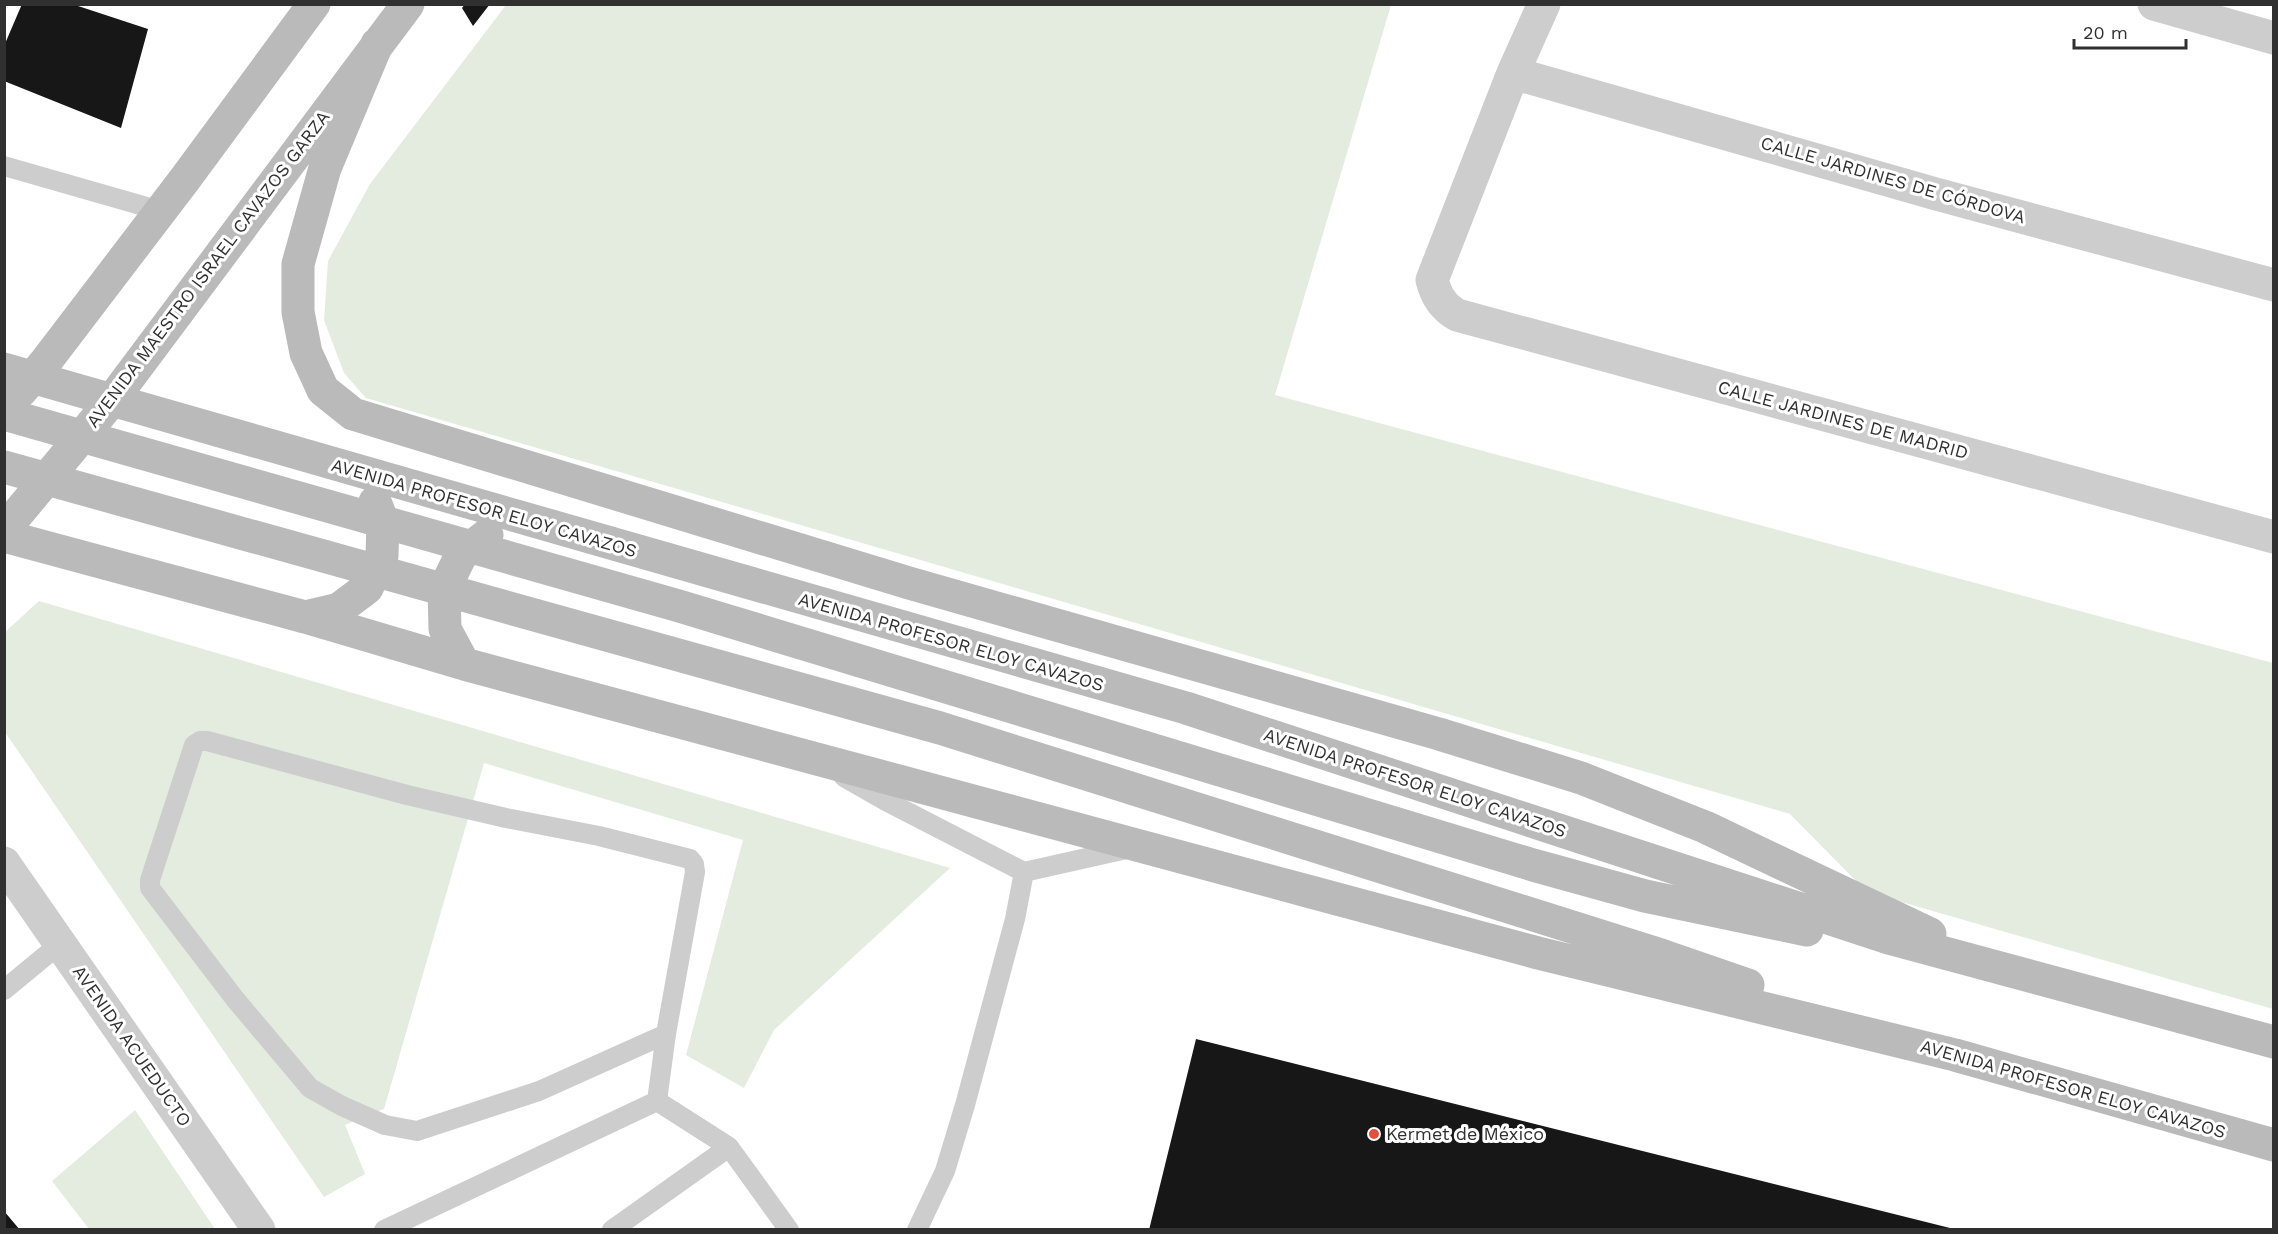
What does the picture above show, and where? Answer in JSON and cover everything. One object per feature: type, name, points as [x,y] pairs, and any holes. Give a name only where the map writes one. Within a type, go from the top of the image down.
[{"type":"main road","points":[[4,413],[18,374],[161,211],[314,4]]},
{"type":"main road","name":"AVENIDA MAESTRO ISRAEL CAVAZOS GARZA","points":[[4,530],[112,400],[408,4]]},
{"type":"main road","points":[[377,44],[325,168],[298,264],[298,312],[306,353],[323,390],[353,414],[898,580],[1439,734],[1581,778],[1705,827],[1919,928],[1970,959]]},
{"type":"main road","name":"AVENIDA PROFESOR ELOY CAVAZOS","points":[[18,374],[1186,708],[1889,938],[2274,1042]]},
{"type":"main road","name":"AVENIDA PROFESOR ELOY CAVAZOS","points":[[4,413],[679,606],[1533,865],[1645,896],[1793,928],[1889,938]]},
{"type":"main road","name":"AVENIDA PROFESOR ELOY CAVAZOS","points":[[4,467],[940,728],[1661,955],[1840,1019],[1872,1034]]},
{"type":"main road","points":[[305,617],[339,609],[367,588],[382,556],[383,522],[369,490],[344,467]]},
{"type":"main road","points":[[464,664],[445,629],[444,590],[461,555],[492,530],[531,522]]},
{"type":"main road","name":"AVENIDA PROFESOR ELOY CAVAZOS","points":[[4,536],[305,617],[464,664],[810,758],[1143,845],[1538,953],[1872,1034],[2274,1145]]},
{"type":"street","points":[[1513,73],[1544,4]]},
{"type":"street","points":[[2154,4],[2274,38]]},
{"type":"street","name":"CALLE JARDINES DE MADRID","points":[[1513,73],[1432,280],[1447,310],[1457,315],[2274,537]]},
{"type":"street","name":"CALLE JARDINES DE CÓRDOVA","points":[[1513,73],[1936,194],[2274,285]]},
{"type":"street","name":"AVENIDA ACUEDUCTO","points":[[4,863],[259,1230]]},
{"type":"lane","points":[[4,166],[161,211]]},
{"type":"lane","points":[[657,1101],[666,1034],[695,872],[694,864],[690,859],[599,836],[506,818],[407,795],[207,741],[200,741],[195,745],[150,880],[150,888],[235,999],[310,1088],[369,1119],[417,1131],[539,1091],[666,1034]]},
{"type":"lane","points":[[810,758],[886,801],[1024,872],[1143,845]]},
{"type":"lane","points":[[917,1230],[945,1171],[965,1105],[1016,919],[1024,872]]},
{"type":"lane","points":[[4,990],[61,943]]},
{"type":"lane","points":[[657,1101],[729,1147],[789,1230]]},
{"type":"lane","points":[[384,1230],[657,1101]]},
{"type":"lane","points":[[612,1230],[729,1147]]},
{"type":"shaded area","points":[[506,5],[1391,5],[1275,395],[2273,663],[2273,1009],[1867,892],[1790,814],[366,398],[344,373],[324,320],[328,261],[370,184]]},
{"type":"shaded area","points":[[39,601],[950,868],[774,1030],[744,1088],[686,1055],[743,840],[484,763],[384,1109],[345,1125],[365,1174],[324,1197],[5,732],[5,632]]},
{"type":"shaded area","points":[[135,1110],[215,1229],[89,1229],[52,1181]]},
{"type":"building","points":[[22,4],[72,4],[148,29],[121,128],[4,81],[4,46]]},
{"type":"building","points":[[465,4],[490,4],[473,26],[462,8]]},
{"type":"building","name":"Kermet de México","points":[[1196,1039],[1954,1229],[1954,1230],[1149,1230]]},
{"type":"building","points":[[4,1211],[20,1230],[4,1230]]},
{"type":"place","name":"Kermet de México","points":[[1374,1134]]}]
